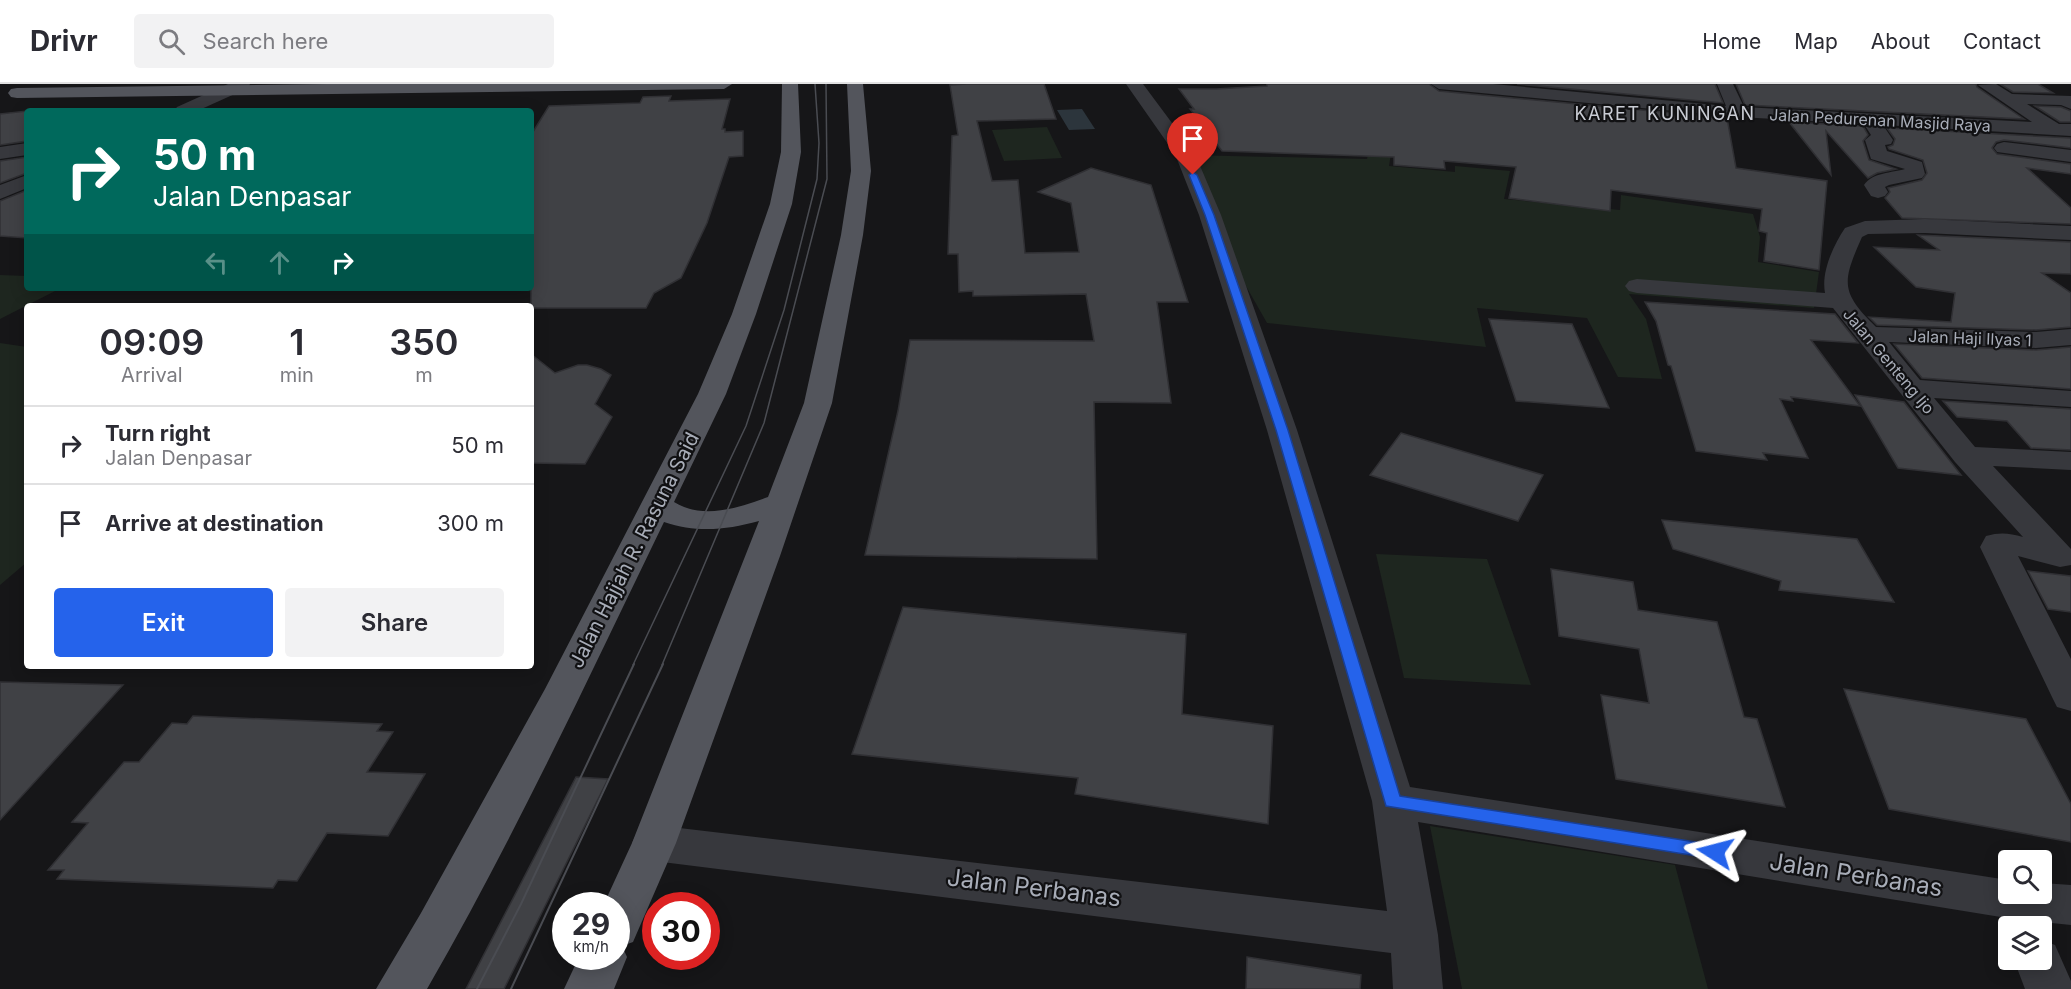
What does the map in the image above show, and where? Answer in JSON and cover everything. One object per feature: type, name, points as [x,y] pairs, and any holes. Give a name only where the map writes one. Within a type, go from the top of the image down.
[{"type":"main road","points":[[20,90],[135,84]]},
{"type":"main road","points":[[20,90],[724,84]]},
{"type":"main road","name":"Jalan Hajjah R. Rasuna Said","points":[[401,989],[454,896],[564,689],[658,506],[712,394],[744,314],[778,214],[791,152],[790,84]]},
{"type":"main road","points":[[630,897],[654,843],[818,403],[852,235],[861,171],[855,84]]},
{"type":"main road","points":[[658,506],[666,512],[700,521],[744,517],[782,503]]},
{"type":"main road","points":[[589,989],[597,970]]},
{"type":"street","points":[[1134,84],[1185,154],[1210,215],[1282,430],[1392,801],[1414,935],[1418,989]]},
{"type":"street","name":"Jalan Pedurenan Masjid Raya","points":[[1439,84],[1738,112],[2063,130]]},
{"type":"street","points":[[1725,84],[1738,112]]},
{"type":"street","points":[[1986,85],[2063,130]]},
{"type":"street","points":[[190,108],[236,87]]},
{"type":"street","points":[[2016,98],[2065,100],[2071,104]]},
{"type":"street","points":[[1869,119],[1884,140],[1874,140],[1878,155],[1915,166],[1915,174],[1882,180],[1874,184],[1878,192]]},
{"type":"street","points":[[2004,148],[2071,156]]},
{"type":"street","points":[[0,153],[24,149]]},
{"type":"street","points":[[0,193],[24,182]]},
{"type":"street","name":"Jalan Genteng Ijo","points":[[2066,558],[1966,456],[1840,301],[1835,282],[1843,254],[1853,233],[1865,228],[1915,226],[2071,233]]},
{"type":"street","points":[[1637,286],[1840,301]]},
{"type":"street","name":"Jalan Haji Ilyas 1","points":[[1869,334],[2036,340],[2071,337]]},
{"type":"street","points":[[1913,388],[2071,399]]},
{"type":"street","points":[[1966,456],[2071,461]]},
{"type":"street","points":[[2066,558],[2004,542],[1998,543],[1997,548],[2071,697]]},
{"type":"street","name":"Jalan Perbanas","points":[[1392,801],[2018,914],[2071,905]]},
{"type":"street","name":"Jalan Perbanas","points":[[654,843],[1414,935]]},
{"type":"street","points":[[2042,970],[2050,989]]},
{"type":"shaded area","points":[[1082,109],[1095,129],[1069,130],[1057,110]]},
{"type":"shaded area","points":[[1047,127],[1062,158],[1004,161],[992,130]]},
{"type":"shaded area","points":[[1374,127],[1395,129],[1389,166],[1455,172],[1455,166],[1510,171],[1504,199],[1620,210],[1621,195],[1753,214],[1760,237],[1758,262],[1819,272],[1814,308],[1629,294],[1646,319],[1662,379],[1618,377],[1587,318],[1477,308],[1486,347],[1267,323],[1242,279],[1188,155],[1367,159]]},
{"type":"shaded area","points":[[0,275],[24,276],[24,291],[55,291],[31,303],[24,303],[24,307],[0,319]]},
{"type":"shaded area","points":[[0,343],[24,347],[24,565],[0,585]]},
{"type":"shaded area","points":[[1376,554],[1487,559],[1531,685],[1404,678]]},
{"type":"shaded area","points":[[1430,826],[1675,865],[1708,989],[1462,989]]},
{"type":"building","points":[[1044,84],[1056,119],[977,121],[992,181],[1018,180],[1025,253],[1079,252],[1071,203],[1038,192],[1091,168],[1151,185],[1188,302],[1157,302],[1171,403],[1094,402],[1097,559],[865,555],[898,411],[910,340],[1094,341],[1086,294],[973,296],[973,291],[959,292],[958,254],[948,254],[952,136],[958,135],[950,85]]},
{"type":"building","points":[[1267,84],[1429,84],[1439,91],[1727,118],[1736,168],[1827,181],[1819,270],[1764,261],[1767,233],[1759,231],[1762,209],[1611,190],[1610,211],[1509,198],[1516,167],[1444,161],[1445,169],[1394,165],[1394,157],[1222,151],[1190,109],[1194,109],[1179,89],[1216,89],[1267,86]]},
{"type":"building","points":[[1517,84],[1715,84],[1723,103]]},
{"type":"building","points":[[1736,84],[1976,84],[1977,87],[2024,119],[1745,105]]},
{"type":"building","points":[[2000,84],[2038,84],[2053,93],[2013,92]]},
{"type":"building","points":[[671,96],[669,101],[730,99],[722,129],[725,129],[725,132],[743,131],[743,156],[729,157],[707,223],[681,278],[654,293],[646,308],[534,308],[534,303],[531,303],[531,291],[534,291],[534,130],[549,106],[640,103],[643,97]]},
{"type":"building","points":[[2035,106],[2061,107],[2071,111],[2071,122],[2060,122]]},
{"type":"building","points":[[24,111],[24,141],[0,145],[0,114]]},
{"type":"building","points":[[1789,122],[1863,126],[1868,135],[1863,141],[1869,160],[1896,169],[1877,173],[1868,178],[1826,131],[1831,175]]},
{"type":"building","points":[[1887,128],[2071,138],[2071,148],[2004,140],[1996,142],[1992,148],[1997,154],[2071,164],[2071,174],[2027,168],[2071,208],[2071,224],[1902,218],[1885,198],[1890,192],[1888,188],[1922,180],[1927,173],[1923,160],[1889,149],[1888,147],[1893,145],[1895,139]]},
{"type":"building","points":[[24,157],[24,174],[0,183],[0,161]]},
{"type":"building","points":[[24,191],[24,238],[0,236],[0,201]]},
{"type":"building","points":[[1918,235],[2071,242],[2071,274],[2042,273],[2071,293],[2071,327],[2036,330],[1877,325],[1869,317],[1951,322],[1955,293],[1916,287],[1874,247],[1939,250]]},
{"type":"building","points":[[1645,302],[1835,314],[1858,343],[1811,340],[1860,406],[1791,397],[1793,401],[1780,399],[1808,458],[1763,453],[1767,460],[1696,451],[1656,321]]},
{"type":"building","points":[[1489,319],[1572,324],[1609,408],[1516,401]]},
{"type":"building","points":[[1894,344],[2036,350],[2071,347],[2071,389],[1922,378]]},
{"type":"building","points":[[534,356],[555,373],[578,365],[587,365],[611,375],[595,404],[612,417],[585,464],[534,463]]},
{"type":"building","points":[[1855,395],[1904,402],[1961,475],[1898,468]]},
{"type":"building","points":[[1943,401],[2071,409],[2071,450],[2031,448],[2007,421],[1957,417]]},
{"type":"building","points":[[1401,433],[1543,475],[1518,521],[1370,475]]},
{"type":"building","points":[[1662,520],[1857,539],[1894,602],[1779,590],[1781,581],[1673,549]]},
{"type":"building","points":[[1551,569],[1633,582],[1638,610],[1717,622],[1744,717],[1757,719],[1785,807],[1616,779],[1601,695],[1649,703],[1639,649],[1559,636]]},
{"type":"building","points":[[2028,571],[2071,576],[2071,612],[2048,609]]},
{"type":"building","points":[[903,607],[1186,634],[1182,714],[1273,726],[1268,824],[1075,794],[1078,778],[852,754]]},
{"type":"building","points":[[0,682],[123,685],[0,820]]},
{"type":"building","points":[[1844,689],[2026,719],[2071,804],[2071,842],[1889,809]]},
{"type":"building","points":[[193,716],[382,724],[377,731],[393,732],[367,772],[425,774],[388,836],[327,833],[297,881],[278,880],[273,888],[57,879],[64,870],[48,870],[88,823],[72,822],[124,762],[139,762],[172,723],[187,724]]},
{"type":"building","points":[[576,777],[608,779],[504,989],[466,989]]},
{"type":"building","points":[[1247,957],[1361,975],[1360,989],[1246,989]]},
{"type":"tram line","points":[[633,665],[746,426],[784,310],[817,179],[819,143],[815,84]]},
{"type":"tram line","points":[[662,665],[764,423],[827,179],[826,84]]},
{"type":"tram line","points":[[477,989],[521,904],[634,664]]},
{"type":"tram line","points":[[511,989],[663,664]]},
{"type":"district","name":"KARET KUNINGAN","points":[[1665,114]]},
{"type":"route","points":[[1193,175],[1210,215],[1282,430],[1392,801],[1715,852]]}]
